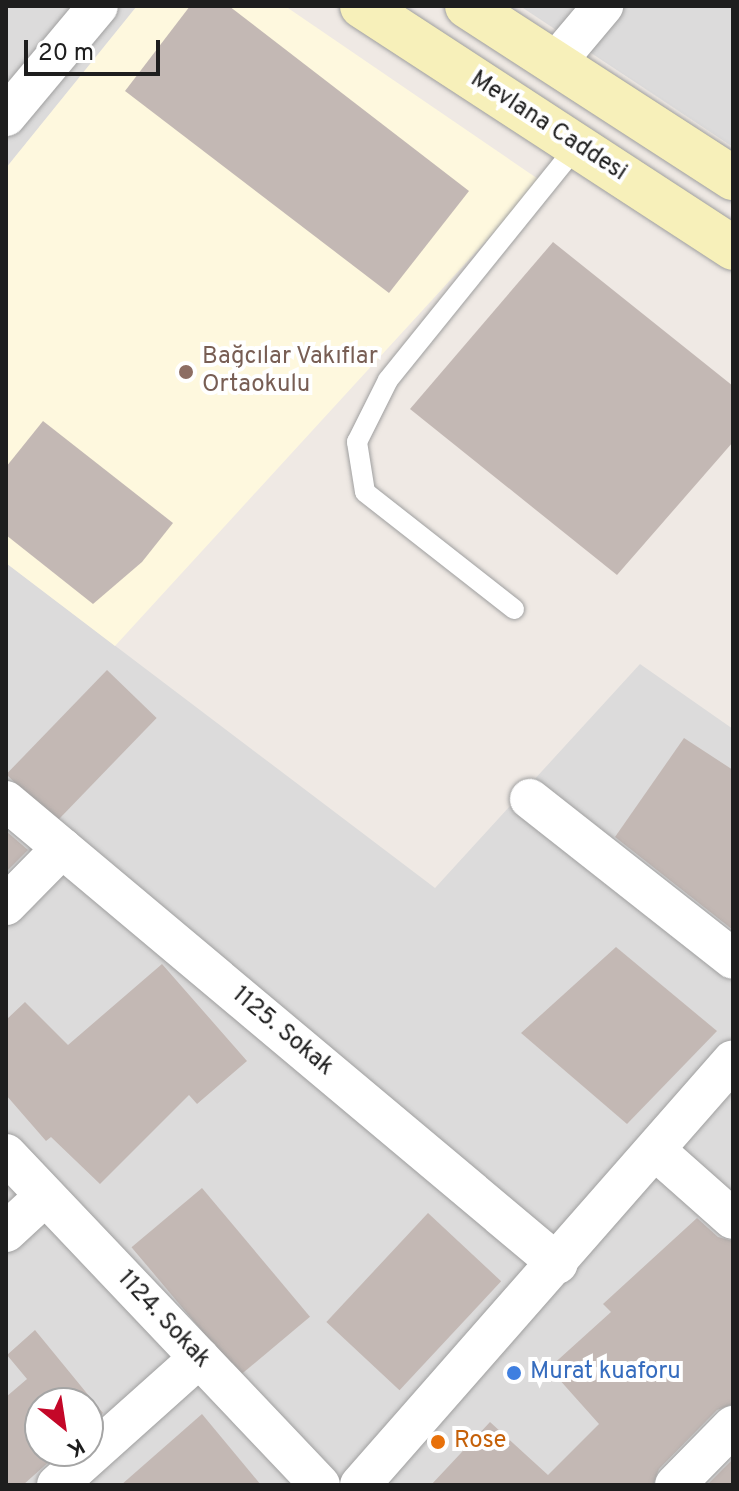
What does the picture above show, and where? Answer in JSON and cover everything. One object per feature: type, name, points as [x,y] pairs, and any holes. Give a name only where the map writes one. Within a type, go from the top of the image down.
[{"type":"main road","name":"Mevlana Caddesi","points":[[362,6],[733,248]]},
{"type":"main road","points":[[467,6],[733,178]]},
{"type":"street","points":[[6,116],[98,6]]},
{"type":"street","points":[[555,63],[603,6]]},
{"type":"street","points":[[530,799],[733,959]]},
{"type":"street","name":"1125. Sokak","points":[[6,801],[558,1264]]},
{"type":"street","points":[[6,905],[62,848]]},
{"type":"street","points":[[360,1485],[558,1264],[733,1060]]},
{"type":"street","points":[[655,1150],[733,1219]]},
{"type":"street","name":"1124. Sokak","points":[[6,1154],[320,1485]]},
{"type":"street","points":[[6,1232],[45,1196]]},
{"type":"street","points":[[57,1485],[199,1358]]},
{"type":"street","points":[[675,1485],[733,1426]]},
{"type":"lane","points":[[514,609],[365,492],[357,442],[388,380],[577,146]]},
{"type":"shaded area","points":[[6,6],[137,6],[6,168]]},
{"type":"shaded area","name":"Bağcılar Vakıflar Ortaokulu","points":[[137,6],[285,6],[541,181],[115,646],[6,563],[6,168]]},
{"type":"shaded area","points":[[520,6],[733,6],[733,147]]},
{"type":"shaded area","points":[[6,563],[435,888],[640,664],[733,729],[733,1485],[6,1485]]},
{"type":"building","points":[[190,6],[229,6],[469,191],[389,293],[125,91]]},
{"type":"building","points":[[553,242],[733,386],[733,442],[617,575],[410,409]]},
{"type":"building","points":[[43,421],[173,523],[142,562],[93,604],[6,535],[6,467]]},
{"type":"building","points":[[107,670],[157,718],[56,822],[6,774]]},
{"type":"building","points":[[684,738],[733,770],[733,930],[615,837]]},
{"type":"building","points":[[6,831],[28,850],[6,872]]},
{"type":"building","points":[[616,947],[717,1031],[627,1124],[521,1033]]},
{"type":"building","points":[[162,964],[247,1061],[197,1104],[189,1095],[100,1184],[51,1137],[46,1141],[6,1095],[6,1020],[25,1002],[68,1045]]},
{"type":"building","points":[[202,1188],[310,1317],[240,1376],[132,1247]]},
{"type":"building","points":[[428,1213],[501,1281],[400,1390],[326,1322]]},
{"type":"building","points":[[697,1218],[718,1237],[733,1241],[733,1404],[717,1410],[659,1469],[653,1485],[431,1485],[490,1422],[548,1475],[599,1424],[549,1368],[611,1312],[603,1304]]},
{"type":"building","points":[[35,1330],[82,1387],[24,1387],[24,1467],[43,1467],[23,1485],[6,1485],[6,1397],[27,1379],[7,1355]]},
{"type":"building","points":[[202,1414],[261,1485],[121,1485]]},
{"type":"building","points":[[733,1459],[733,1485],[707,1485]]},
{"type":"place","name":"Bağcılar Vakıflar Ortaokulu","points":[[186,372]]},
{"type":"place","name":"Murat kuaforu","points":[[514,1373]]},
{"type":"place","name":"Rose","points":[[438,1442]]}]
